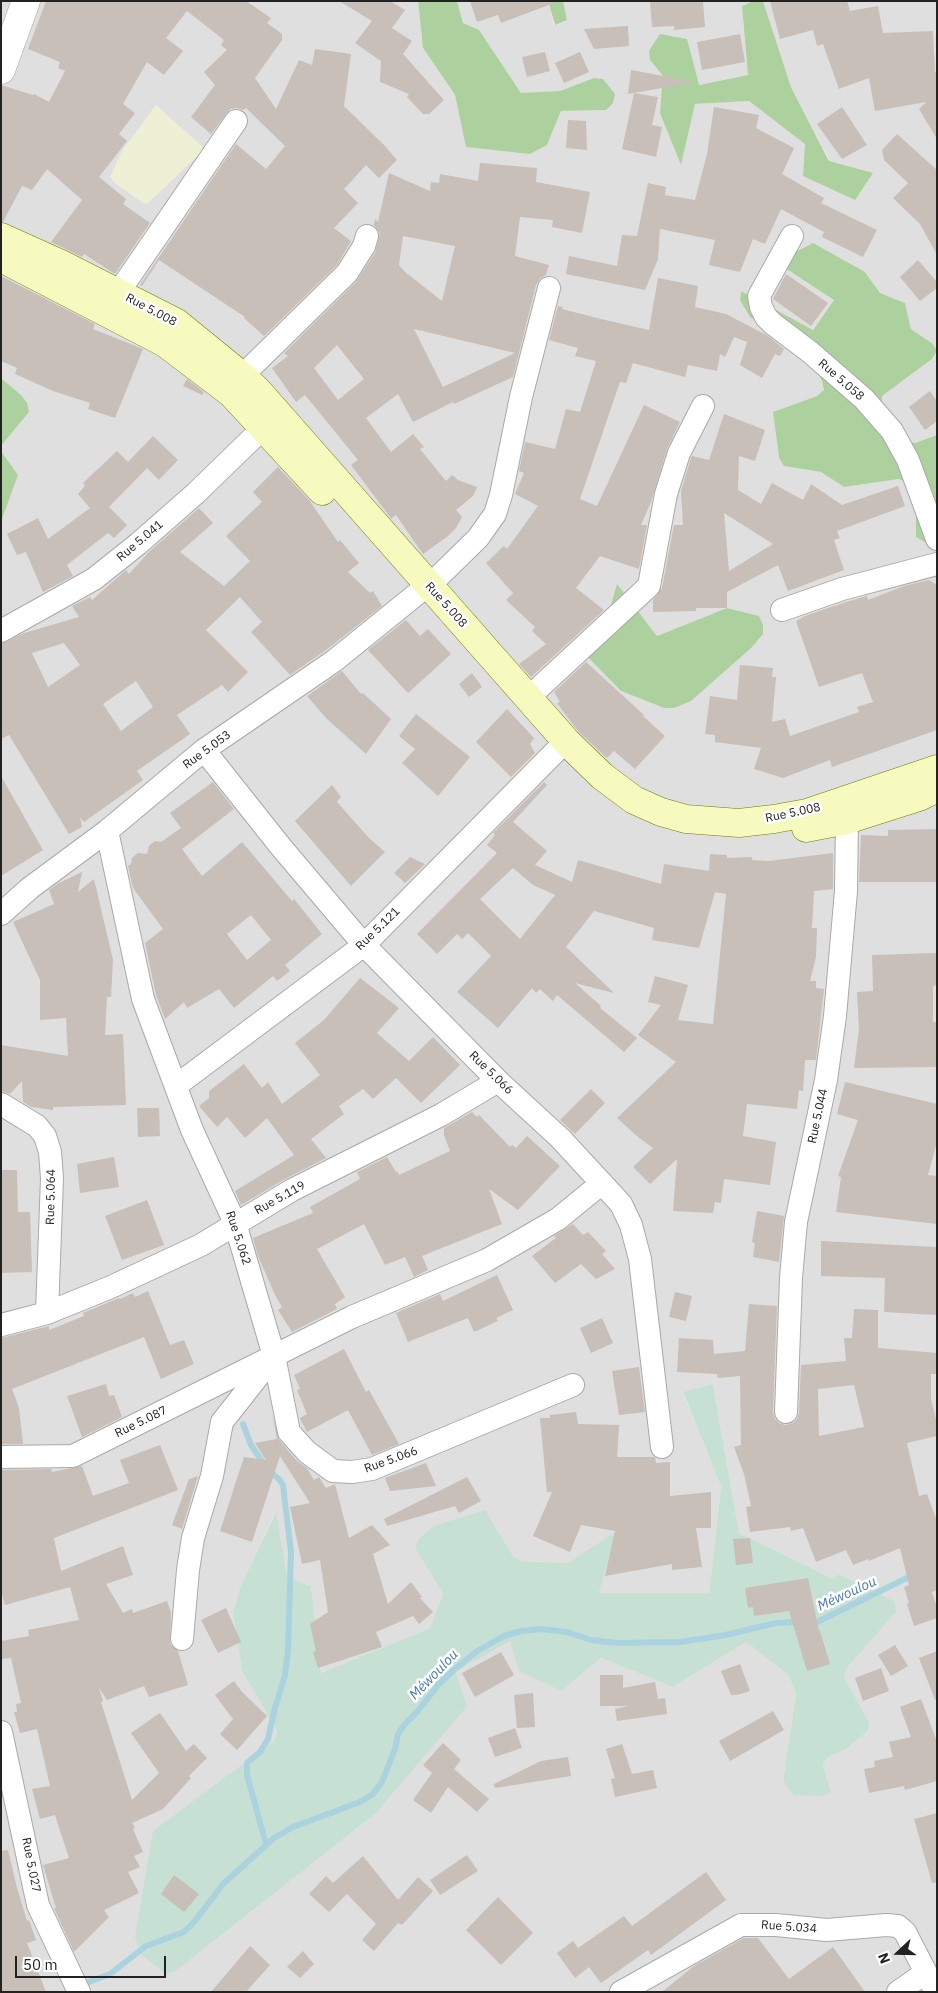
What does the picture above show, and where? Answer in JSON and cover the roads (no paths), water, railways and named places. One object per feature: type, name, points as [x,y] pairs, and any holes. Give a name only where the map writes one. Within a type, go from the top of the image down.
[{"type":"main road","name":"Rue 5.008","points":[[1,238],[61,264],[177,323],[242,376],[258,391],[558,749],[629,812],[668,828],[686,832],[744,836],[809,828],[847,820],[918,797],[937,788]]},
{"type":"main road","name":"Rue 5.008","points":[[1,258],[166,343],[231,393],[262,429],[423,590],[528,698],[567,742],[602,776],[634,800],[661,812],[686,819],[739,823],[774,819],[807,812],[937,769]]},
{"type":"street","points":[[1,70],[26,1]]},
{"type":"street","points":[[118,293],[236,121]]},
{"type":"street","points":[[242,376],[347,273],[368,236]]},
{"type":"street","name":"Rue 5.058","points":[[792,236],[759,296],[761,307],[766,317],[773,324],[810,352],[864,399],[892,431],[908,460],[937,539]]},
{"type":"street","name":"Rue 5.053","points":[[1,914],[30,888],[107,831],[204,750],[334,660],[423,590],[478,538],[495,514],[501,495],[521,397],[549,288]]},
{"type":"street","points":[[528,698],[649,586],[666,494],[679,453],[703,406]]},
{"type":"street","name":"Rue 5.041","points":[[1,631],[94,578],[138,544],[196,493],[262,429]]},
{"type":"street","points":[[782,610],[842,589],[937,564]]},
{"type":"street","name":"Rue 5.121","points":[[177,1085],[364,945],[558,749]]},
{"type":"street","name":"Rue 5.066","points":[[204,750],[281,847],[364,945],[498,1081],[560,1138],[621,1204],[631,1225],[640,1259],[662,1447]]},
{"type":"street","name":"Rue 5.044","points":[[786,1412],[791,1278],[796,1222],[826,1080],[835,1016],[846,891],[847,820]]},
{"type":"street","name":"Rue 5.062","points":[[107,831],[143,999],[177,1085],[192,1130],[236,1223],[274,1356]]},
{"type":"street","name":"Rue 5.119","points":[[1,1325],[47,1312],[111,1286],[202,1245],[292,1190],[440,1115],[498,1081]]},
{"type":"street","name":"Rue 5.064","points":[[1,1104],[36,1126],[45,1136],[50,1152],[52,1178],[47,1312]]},
{"type":"street","name":"Rue 5.087","points":[[1,1457],[73,1456],[352,1317],[487,1260],[558,1219],[602,1183]]},
{"type":"street","points":[[182,1639],[188,1570],[193,1538],[212,1476],[222,1422],[274,1356]]},
{"type":"street","name":"Rue 5.066","points":[[274,1356],[290,1432],[307,1452],[333,1471],[352,1472],[372,1469],[573,1385]]},
{"type":"street","name":"Rue 5.027","points":[[1,1732],[38,1905],[79,1992]]},
{"type":"street","name":"Rue 5.034","points":[[621,1992],[740,1925],[776,1925],[827,1930],[886,1925],[898,1926],[906,1932],[931,1982]]},
{"type":"street","points":[[898,1992],[931,1982]]},
{"type":"waterway","points":[[243,1424],[251,1445],[269,1471],[283,1485],[291,1552],[288,1651],[285,1675],[268,1739],[260,1752],[247,1763],[247,1775],[266,1844]]},
{"type":"waterway","name":"Méwoulou","points":[[811,1623],[815,1623],[915,1574]]},
{"type":"waterway","name":"Méwoulou","points":[[81,1985],[110,1974],[146,1946],[184,1932],[195,1921],[223,1884],[274,1838],[293,1827],[360,1802],[373,1794],[382,1782],[395,1749],[398,1734],[405,1724],[439,1684],[454,1670],[477,1651],[504,1636],[521,1631],[541,1629],[567,1632],[591,1640],[616,1643],[680,1642],[725,1635],[776,1623],[799,1622]]}]
